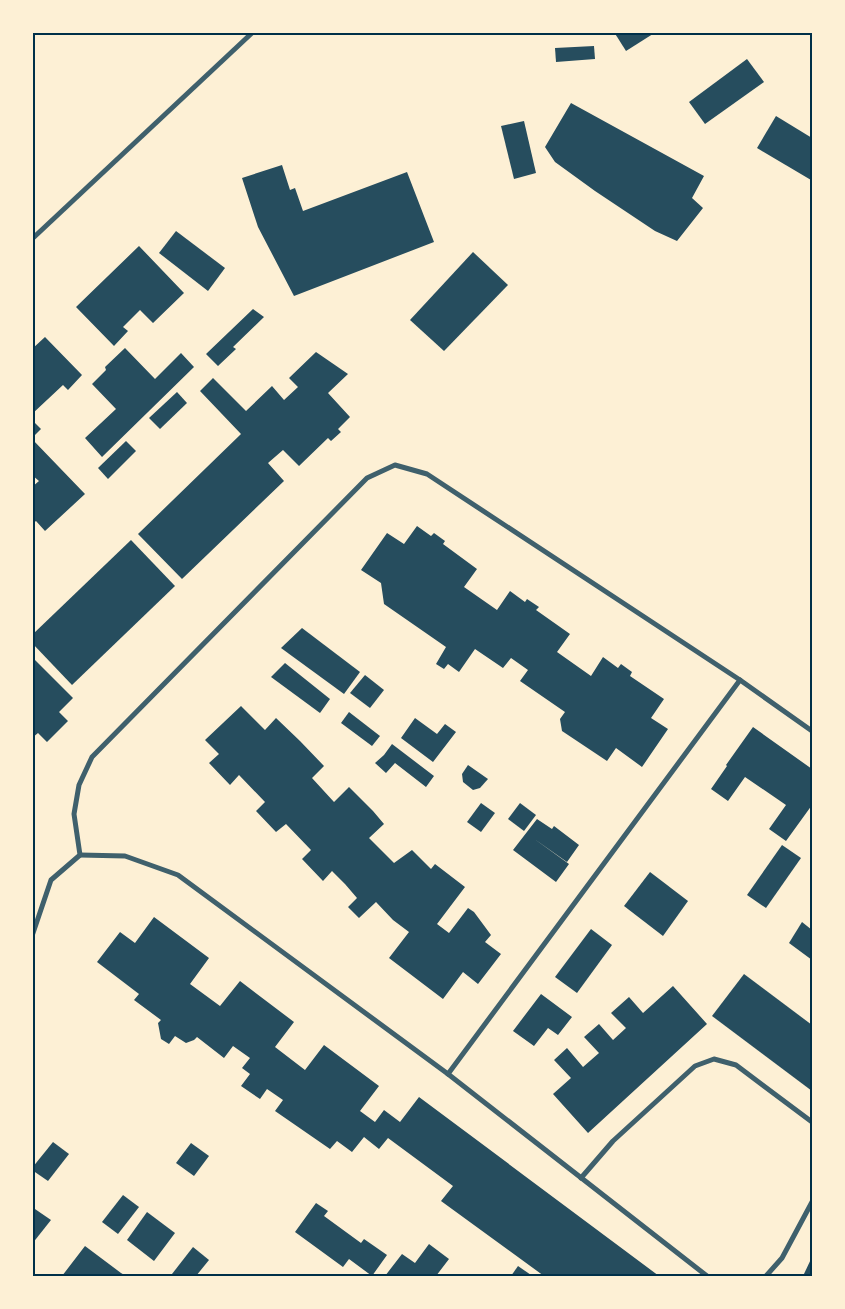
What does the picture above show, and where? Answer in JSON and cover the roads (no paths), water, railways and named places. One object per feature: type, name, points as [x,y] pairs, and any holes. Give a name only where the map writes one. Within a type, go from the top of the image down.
[{"type":"street","points":[[32,240],[253,32]]},
{"type":"street","points":[[80,855],[74,814],[79,785],[92,757],[367,478],[395,466],[427,474],[740,680],[812,731]]},
{"type":"street","points":[[448,1074],[740,680]]},
{"type":"street","points":[[32,936],[52,880],[80,855],[125,856],[178,875],[448,1074],[707,1276]]},
{"type":"street","points":[[581,1178],[613,1141],[695,1066],[714,1059],[736,1065],[812,1122]]},
{"type":"street","points":[[766,1276],[782,1258],[812,1202]]}]
